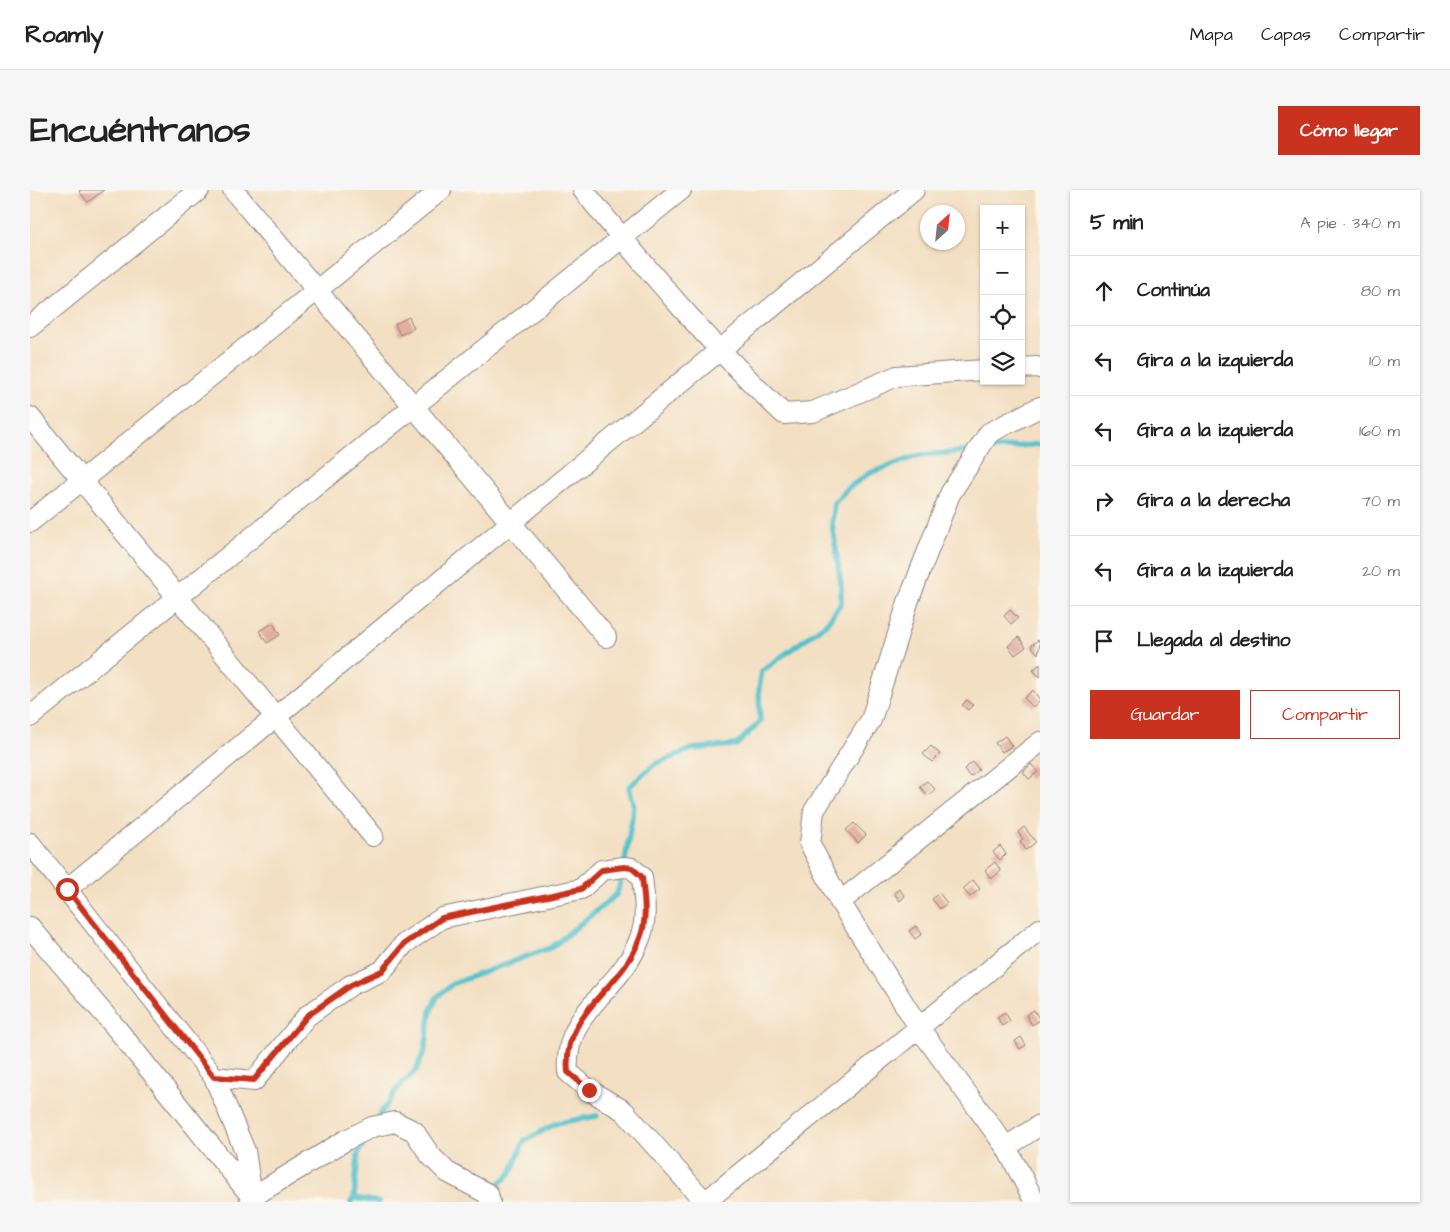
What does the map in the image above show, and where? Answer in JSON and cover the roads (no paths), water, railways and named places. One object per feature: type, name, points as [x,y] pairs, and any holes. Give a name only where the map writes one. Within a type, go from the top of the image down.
[{"type":"street","points":[[30,327],[198,190]]},
{"type":"street","points":[[233,190],[606,637]]},
{"type":"street","points":[[30,522],[441,190]]},
{"type":"street","points":[[583,190],[622,238],[737,370],[784,414],[813,412],[897,376],[980,370]]},
{"type":"street","points":[[30,717],[681,190]]},
{"type":"street","points":[[67,889],[914,190]]},
{"type":"street","points":[[1025,368],[1040,368]]},
{"type":"street","points":[[1035,1202],[1006,1147],[920,1030],[840,902],[810,844],[814,812],[870,720],[908,602],[950,494],[989,433],[1040,407]]},
{"type":"street","points":[[30,417],[276,716],[372,836]]},
{"type":"street","points":[[840,902],[1040,742]]},
{"type":"street","points":[[30,842],[214,1077],[245,1151],[252,1197]]},
{"type":"street","points":[[214,1077],[254,1080],[307,1016],[351,985],[382,971],[404,944],[442,918],[581,889],[602,870],[624,867],[632,868],[642,877],[645,909],[641,937],[627,966],[582,1017],[570,1039],[566,1054],[568,1072],[589,1090],[624,1111],[705,1202],[920,1030],[1040,929]]},
{"type":"street","points":[[30,926],[117,1029],[252,1197]]},
{"type":"street","points":[[252,1197],[346,1140],[372,1127],[395,1122],[414,1130],[430,1155],[447,1172],[488,1194],[490,1202]]},
{"type":"street","points":[[1006,1147],[1040,1125]]},
{"type":"waterway","points":[[985,450],[1040,444]]},
{"type":"waterway","points":[[375,1122],[398,1088],[416,1070],[425,1050],[431,1010],[437,997],[452,984],[552,947],[617,894],[624,867],[634,806],[629,787],[655,764],[692,749],[736,745],[760,722],[759,688],[762,671],[827,623],[841,603],[841,584],[832,523],[834,503],[848,488],[870,473],[920,455],[971,451]]},
{"type":"waterway","points":[[491,1191],[511,1173],[524,1141],[557,1123],[597,1116]]},
{"type":"waterway","points":[[351,1202],[354,1198],[358,1154],[367,1136]]},
{"type":"waterway","points":[[354,1198],[379,1202]]}]
